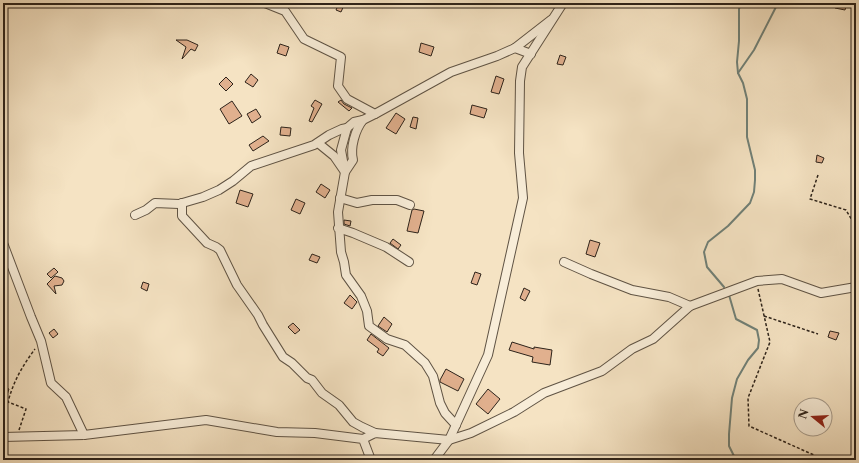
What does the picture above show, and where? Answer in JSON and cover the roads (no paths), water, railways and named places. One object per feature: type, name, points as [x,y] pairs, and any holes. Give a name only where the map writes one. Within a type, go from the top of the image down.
[{"type":"street","points":[[265,3],[286,11],[304,40],[341,57],[338,86],[346,99],[375,114]]},
{"type":"street","points":[[434,460],[449,440],[488,355],[523,198],[519,153],[520,81],[522,67],[563,3]]},
{"type":"street","points":[[135,215],[156,203],[182,203],[203,197],[219,190],[251,166],[318,143],[329,135],[347,128],[354,122],[375,114],[451,72],[498,56],[515,48],[556,16]]},
{"type":"street","points":[[515,48],[531,54]]},
{"type":"street","points":[[345,172],[353,160],[352,154],[358,126],[362,120]]},
{"type":"street","points":[[347,128],[341,150],[345,172],[338,212],[341,252],[346,275],[361,296],[367,310],[369,326],[387,339],[405,345],[426,363],[433,376],[440,403],[445,413],[456,425]]},
{"type":"street","points":[[318,143],[334,156],[345,172]]},
{"type":"street","points":[[340,198],[357,203],[372,200],[397,200],[410,205]]},
{"type":"street","points":[[182,203],[182,216],[207,243],[220,250],[237,285],[258,315],[280,353],[307,378],[312,380],[322,392],[339,405],[353,422],[362,428],[375,433],[449,440],[471,433],[514,412],[544,393],[602,371],[632,349],[653,339],[690,306],[756,281],[782,279],[821,292],[856,287]]},
{"type":"street","points":[[338,228],[386,247],[409,262]]},
{"type":"street","points":[[3,243],[41,342],[51,383],[66,397],[84,435]]},
{"type":"street","points":[[564,262],[632,290],[669,297],[690,306]]},
{"type":"street","points":[[3,438],[84,435],[206,420],[277,432],[315,433],[363,439],[375,433]]},
{"type":"street","points":[[363,439],[371,460]]},
{"type":"waterway","points":[[724,287],[707,267],[704,252],[708,242],[728,226],[750,203],[754,192],[755,180],[755,170],[747,137],[747,99],[743,83],[738,73],[737,62],[739,41],[739,9],[741,3]]},
{"type":"waterway","points":[[738,73],[754,50],[778,3]]},
{"type":"waterway","points":[[729,295],[736,319],[757,330],[759,340],[758,348],[748,360],[737,379],[732,398],[729,446],[736,460]]}]
